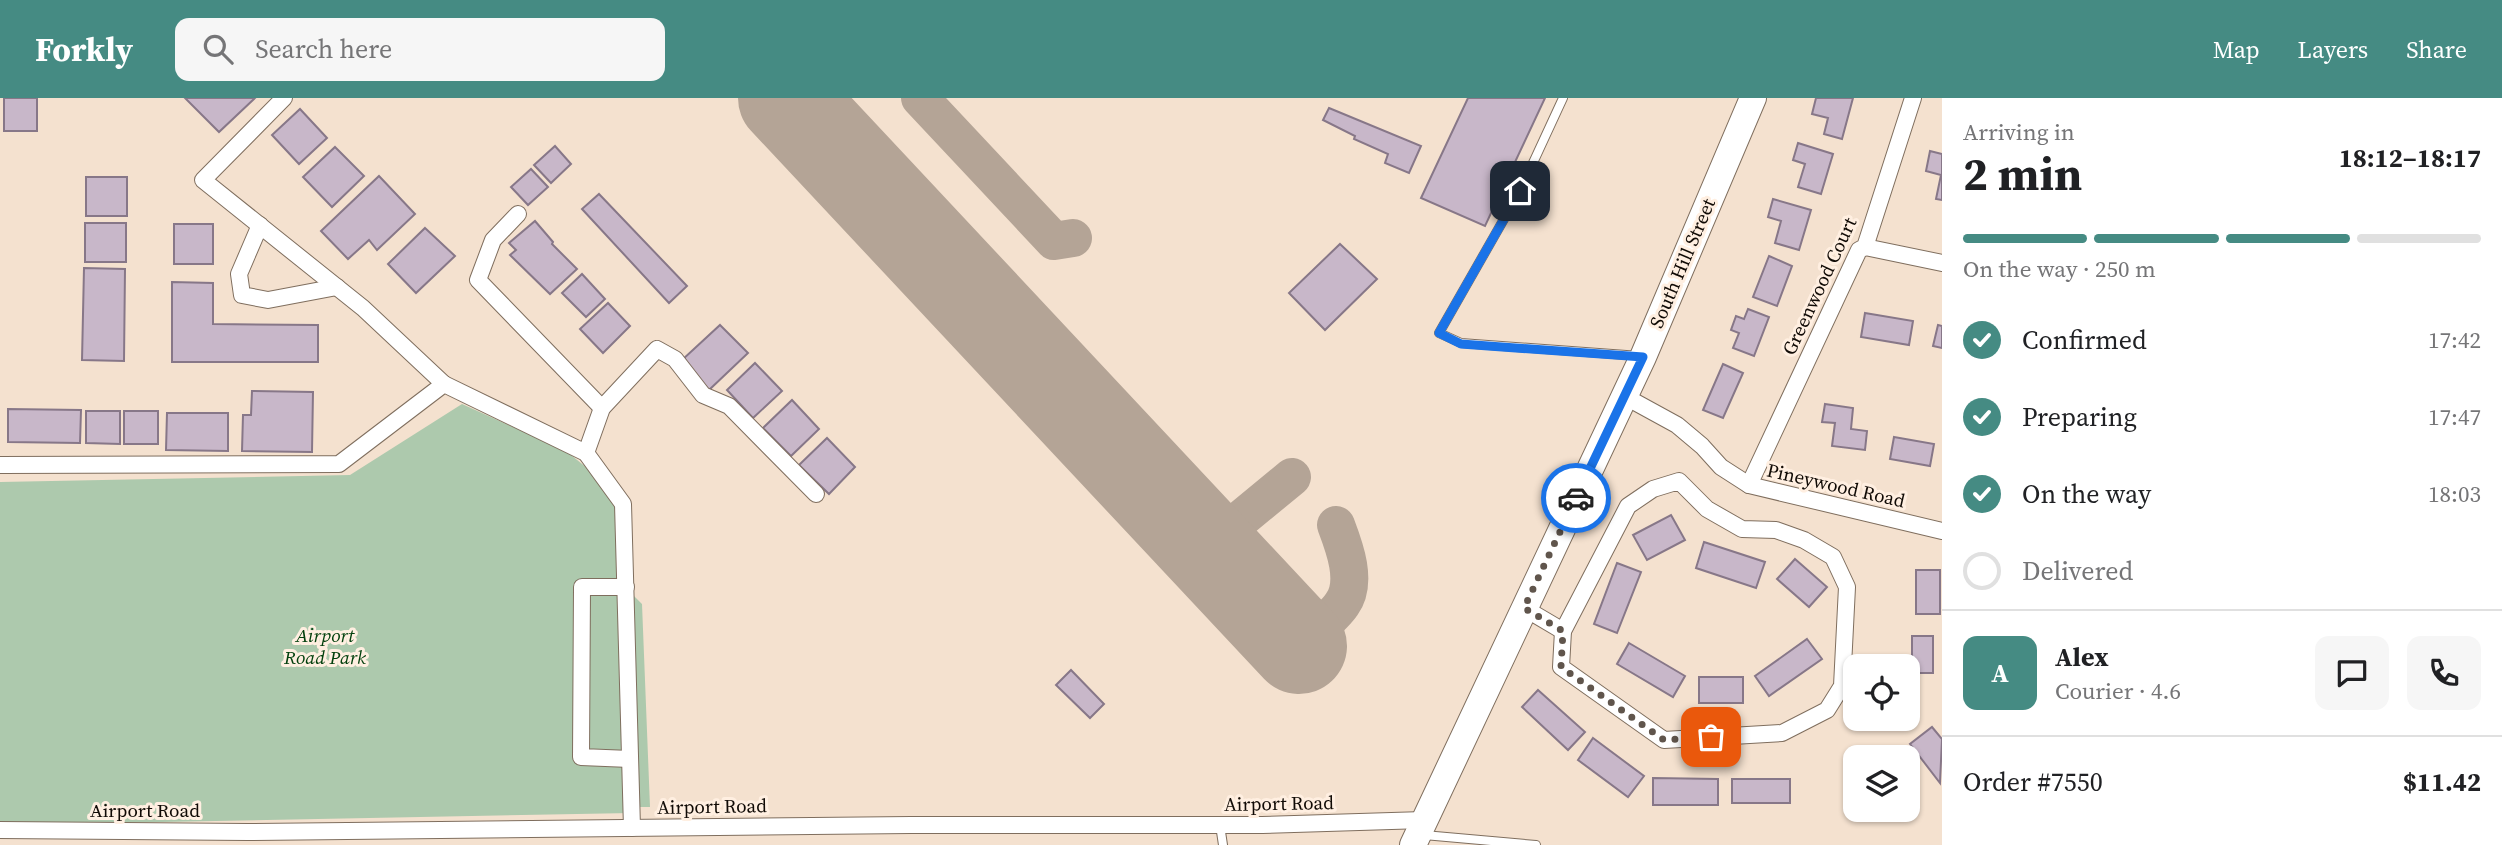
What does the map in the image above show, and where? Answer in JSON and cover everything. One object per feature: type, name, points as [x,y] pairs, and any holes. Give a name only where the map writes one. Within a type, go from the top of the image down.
[{"type":"main road","name":"South Hill Street","points":[[1418,833],[1643,357],[1753,98]]},
{"type":"street","points":[[284,98],[203,180],[363,308],[444,384],[586,453],[623,504],[632,828]]},
{"type":"street","name":"Greenwood Court","points":[[1749,485],[1859,250],[1865,247],[1913,98]]},
{"type":"street","points":[[518,214],[493,240],[478,280],[602,408]]},
{"type":"street","points":[[260,225],[239,274],[243,295],[268,300],[337,287]]},
{"type":"street","points":[[1865,247],[1942,263]]},
{"type":"street","points":[[586,453],[602,408],[657,349],[675,359],[703,395],[729,406],[816,494]]},
{"type":"street","points":[[0,465],[339,464],[444,384]]},
{"type":"street","name":"Pineywood Road","points":[[1624,396],[1683,430],[1702,446],[1720,467],[1739,481],[1942,531]]},
{"type":"street","points":[[1679,481],[1707,509],[1742,529],[1776,530],[1804,540],[1833,557],[1847,587],[1842,686],[1827,710],[1782,733],[1664,740],[1561,667],[1563,631],[1628,506],[1653,489],[1679,481]]},
{"type":"street","points":[[626,587],[582,587],[581,757],[630,760]]},
{"type":"street","points":[[1524,608],[1563,631]]},
{"type":"street","name":"Airport Road","points":[[0,830],[247,838],[632,828],[1220,825],[1418,833]]},
{"type":"lane","points":[[1563,98],[1520,191],[1439,333],[1461,344],[1643,357]]},
{"type":"lane","points":[[1220,825],[1223,845]]},
{"type":"lane","points":[[1418,833],[1536,845]]},
{"type":"green space","name":"Airport Road Park","points":[[462,404],[566,451],[613,489],[632,594],[642,604],[650,807],[633,807],[632,813],[0,825],[0,482],[350,475]]},
{"type":"building","points":[[4,98],[37,98],[37,131],[4,131]]},
{"type":"building","points":[[185,98],[255,98],[219,132]]},
{"type":"building","points":[[1468,98],[1545,98],[1485,226],[1421,198]]},
{"type":"building","points":[[1816,98],[1853,98],[1842,139],[1824,134],[1828,118],[1812,114]]},
{"type":"building","points":[[1329,108],[1421,146],[1409,173],[1385,163],[1388,154],[1354,139],[1355,136],[1323,120]]},
{"type":"building","points":[[300,109],[327,138],[299,164],[272,135]]},
{"type":"building","points":[[1798,143],[1833,154],[1821,194],[1798,187],[1805,164],[1793,160]]},
{"type":"building","points":[[555,146],[571,164],[551,183],[534,165]]},
{"type":"building","points":[[335,147],[364,176],[332,207],[303,177]]},
{"type":"building","points":[[1930,151],[1942,154],[1942,200],[1936,199],[1941,175],[1926,171]]},
{"type":"building","points":[[531,169],[548,187],[528,205],[511,187]]},
{"type":"building","points":[[379,176],[415,214],[377,250],[369,240],[348,259],[321,231]]},
{"type":"building","points":[[86,177],[127,177],[127,216],[86,216]]},
{"type":"building","points":[[599,194],[687,286],[669,303],[582,209]]},
{"type":"building","points":[[1773,199],[1811,210],[1799,250],[1775,243],[1781,221],[1768,217]]},
{"type":"building","points":[[535,221],[552,244],[577,269],[550,294],[510,255],[516,250],[509,243]]},
{"type":"building","points":[[85,223],[126,223],[126,262],[85,262]]},
{"type":"building","points":[[174,224],[213,224],[213,264],[174,264]]},
{"type":"building","points":[[425,228],[455,256],[416,293],[388,264]]},
{"type":"building","points":[[1340,244],[1377,279],[1325,330],[1289,293]]},
{"type":"building","points":[[1769,256],[1792,266],[1777,306],[1753,297]]},
{"type":"building","points":[[84,268],[125,269],[124,361],[82,360]]},
{"type":"building","points":[[582,274],[605,299],[586,317],[562,293]]},
{"type":"building","points":[[172,282],[213,283],[213,324],[318,325],[318,362],[172,362]]},
{"type":"building","points":[[608,303],[630,326],[603,353],[580,329]]},
{"type":"building","points":[[1748,309],[1769,317],[1754,356],[1733,348],[1739,333],[1731,330],[1736,316],[1744,319]]},
{"type":"building","points":[[1865,313],[1913,321],[1909,345],[1861,337]]},
{"type":"building","points":[[720,325],[748,353],[709,390],[682,360]]},
{"type":"building","points":[[1938,325],[1942,326],[1942,348],[1933,346]]},
{"type":"building","points":[[755,363],[782,391],[753,418],[727,390]]},
{"type":"building","points":[[1723,364],[1743,373],[1723,418],[1703,410]]},
{"type":"building","points":[[252,391],[313,392],[312,452],[242,451],[243,415],[251,415]]},
{"type":"building","points":[[792,400],[819,429],[791,456],[763,428]]},
{"type":"building","points":[[1825,404],[1853,408],[1851,429],[1867,431],[1865,450],[1832,446],[1835,423],[1822,422]]},
{"type":"building","points":[[8,409],[81,410],[80,443],[8,442]]},
{"type":"building","points":[[86,411],[120,411],[120,444],[86,443]]},
{"type":"building","points":[[124,411],[158,411],[158,444],[124,444]]},
{"type":"building","points":[[167,413],[228,413],[228,451],[166,450]]},
{"type":"building","points":[[1894,437],[1934,444],[1930,466],[1890,459]]},
{"type":"building","points":[[827,438],[855,467],[829,494],[799,465]]},
{"type":"building","points":[[1671,515],[1685,540],[1647,560],[1633,535]]},
{"type":"building","points":[[1704,542],[1765,562],[1756,588],[1696,568]]},
{"type":"building","points":[[1795,559],[1827,587],[1809,607],[1777,579]]},
{"type":"building","points":[[1617,563],[1641,572],[1617,633],[1594,624]]},
{"type":"building","points":[[1916,570],[1940,570],[1940,614],[1916,614]]},
{"type":"building","points":[[1912,636],[1933,636],[1933,673],[1920,673],[1920,654],[1912,654]]},
{"type":"building","points":[[1807,639],[1822,659],[1769,696],[1755,676]]},
{"type":"building","points":[[1629,643],[1685,676],[1673,697],[1617,664]]},
{"type":"building","points":[[1071,670],[1104,704],[1090,718],[1056,685]]},
{"type":"building","points":[[1699,677],[1743,677],[1743,703],[1699,703]]},
{"type":"building","points":[[1538,690],[1585,732],[1568,750],[1522,707]]},
{"type":"building","points":[[1932,727],[1942,739],[1940,783],[1920,757],[1920,745],[1910,744]]},
{"type":"building","points":[[1593,738],[1644,776],[1628,797],[1578,760]]},
{"type":"building","points":[[1653,778],[1718,779],[1718,805],[1653,805]]},
{"type":"building","points":[[1732,779],[1790,779],[1790,803],[1732,803]]},
{"type":"taxiway","points":[[920,98],[1054,241],[1073,238]]},
{"type":"taxiway","points":[[1207,547],[1292,477]]},
{"type":"taxiway","points":[[1299,646],[1333,615],[1347,595],[1348,564],[1336,525]]},
{"type":"runway","points":[[786,98],[1299,646]]},
{"type":"way so far","points":[[1576,498],[1524,608],[1563,631],[1561,667],[1664,740],[1711,737]]},
{"type":"route","points":[[1520,191],[1439,333],[1461,344],[1643,357],[1576,498]]}]
